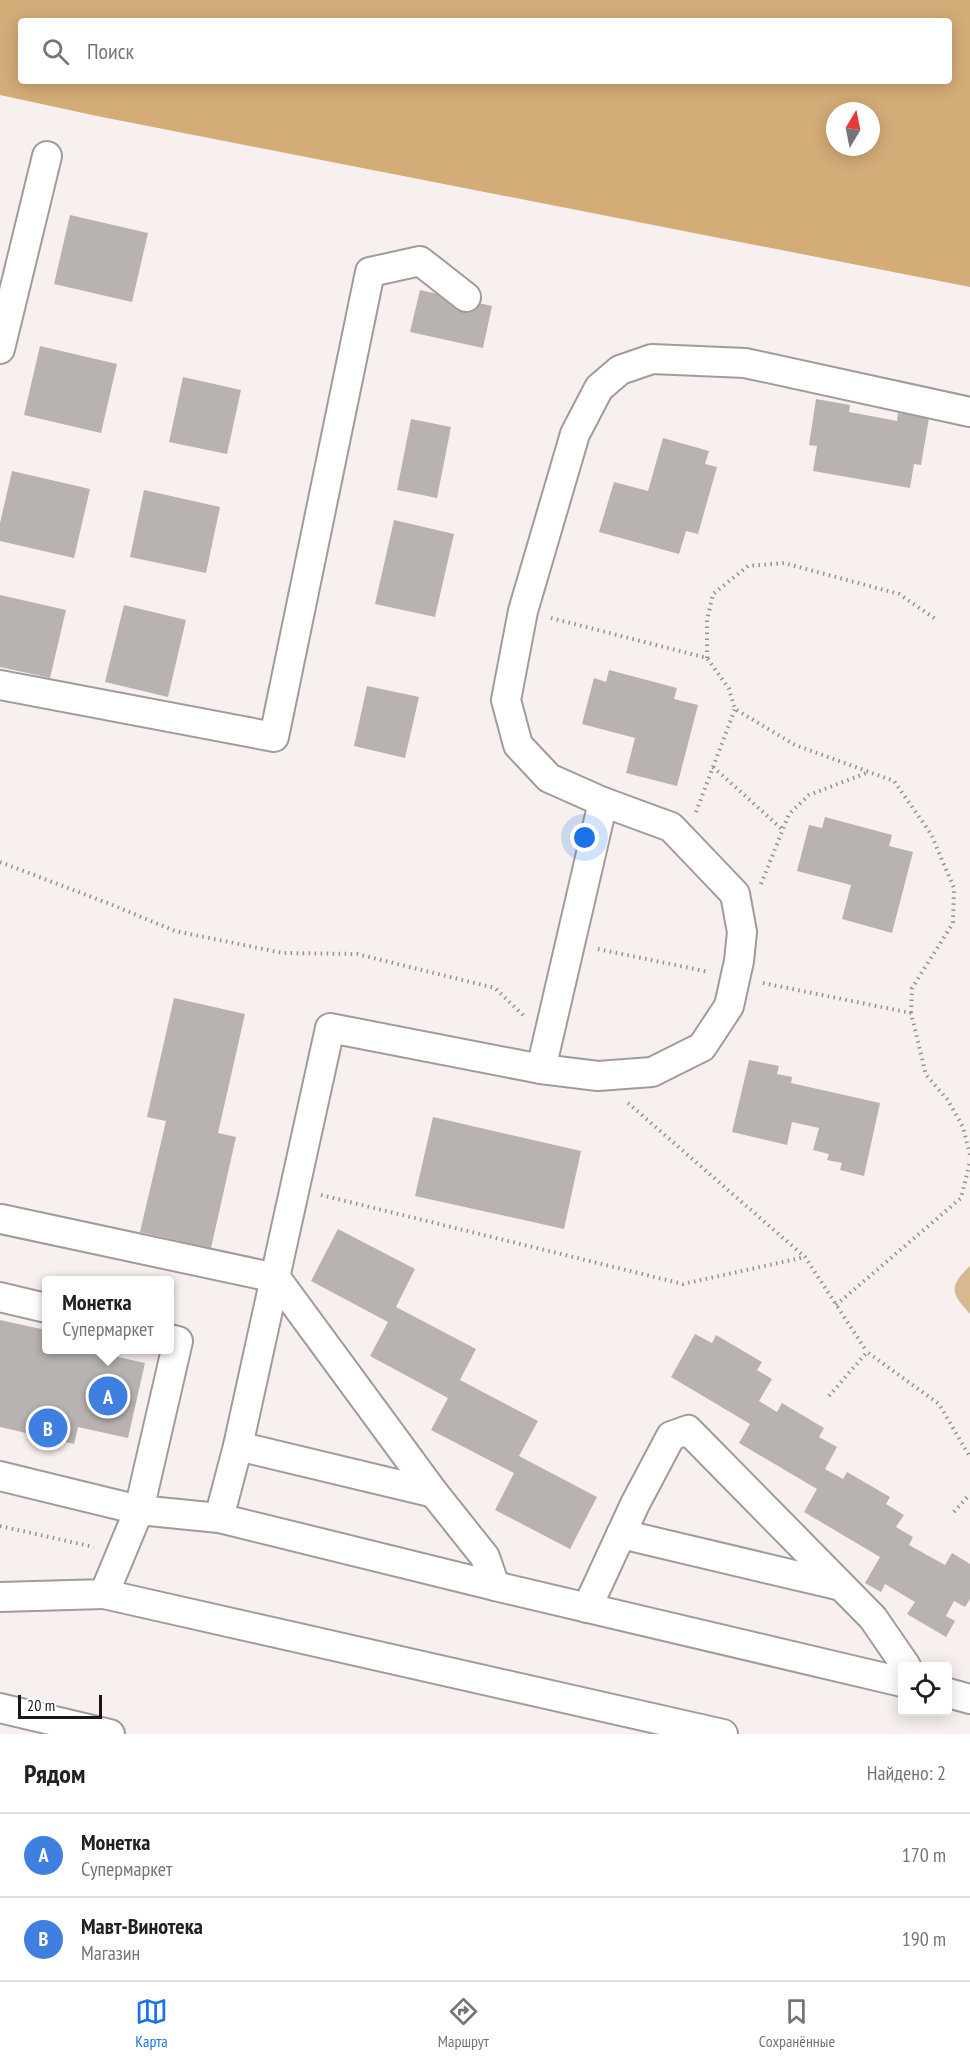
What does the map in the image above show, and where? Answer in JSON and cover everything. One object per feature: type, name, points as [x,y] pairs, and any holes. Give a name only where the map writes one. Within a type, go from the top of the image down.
[{"type":"street","points":[[0,349],[47,156]]},
{"type":"street","points":[[0,685],[274,737],[370,272],[420,261],[466,297]]},
{"type":"street","points":[[219,1518],[238,1446],[330,1028],[540,1069],[598,1076],[652,1072],[702,1047],[729,1006],[742,932],[735,894],[671,827],[603,802],[549,778],[518,745],[506,700],[523,611],[575,434],[599,388],[620,370],[652,359],[744,363],[970,412]]},
{"type":"street","points":[[540,1069],[603,802]]},
{"type":"street","points":[[1,1219],[276,1278],[434,1493],[485,1557],[495,1586]]},
{"type":"street","points":[[0,1297],[42,1307]]},
{"type":"street","points":[[104,1594],[140,1510],[178,1341],[174,1340]]},
{"type":"street","points":[[587,1608],[635,1504],[671,1436],[688,1430],[873,1618],[903,1662]]},
{"type":"street","points":[[238,1446],[434,1493]]},
{"type":"street","points":[[0,1476],[140,1510],[219,1518],[898,1681]]},
{"type":"street","points":[[621,1534],[841,1586]]},
{"type":"street","points":[[0,1598],[104,1594],[723,1734]]},
{"type":"street","points":[[952,1694],[970,1699]]},
{"type":"street","points":[[0,1708],[110,1734]]},
{"type":"path","points":[[685,842],[735,709],[729,689],[707,658],[707,620],[713,594],[748,566],[784,563],[899,594],[937,620]]},
{"type":"path","points":[[523,611],[707,658]]},
{"type":"path","points":[[735,709],[795,745],[894,781],[932,834],[954,888],[953,923],[912,988],[911,1013],[926,1075],[946,1099],[963,1127],[970,1155]]},
{"type":"path","points":[[713,767],[783,830]]},
{"type":"path","points":[[758,891],[789,814],[809,795],[869,771]]},
{"type":"path","points":[[0,862],[175,931],[283,953],[357,954],[495,988],[548,1038]]},
{"type":"path","points":[[570,943],[911,1013]]},
{"type":"path","points":[[598,1076],[805,1257],[867,1352],[939,1404],[970,1457]]},
{"type":"path","points":[[836,1305],[961,1198],[970,1162]]},
{"type":"path","points":[[295,1189],[683,1284],[805,1257]]},
{"type":"path","points":[[829,1396],[867,1352]]},
{"type":"path","points":[[954,1512],[970,1494]]},
{"type":"path","points":[[0,1526],[121,1553]]},
{"type":"shaded area","points":[[0,0],[970,0],[970,287],[0,95]]},
{"type":"shaded area","points":[[970,1266],[970,1314],[959,1301],[955,1285]]},
{"type":"building","points":[[70,215],[148,233],[132,302],[54,284]]},
{"type":"building","points":[[420,290],[492,306],[483,348],[410,332]]},
{"type":"building","points":[[40,346],[117,364],[101,433],[24,415]]},
{"type":"building","points":[[183,377],[241,390],[227,454],[169,442]]},
{"type":"building","points":[[816,399],[850,405],[849,412],[897,421],[898,413],[929,418],[921,465],[914,464],[910,488],[813,471],[817,446],[809,445]]},
{"type":"building","points":[[411,419],[451,427],[437,498],[397,490]]},
{"type":"building","points":[[663,438],[709,451],[705,464],[717,467],[698,534],[686,531],[679,554],[599,532],[614,482],[648,491]]},
{"type":"building","points":[[12,471],[90,489],[74,558],[0,541],[0,523]]},
{"type":"building","points":[[144,490],[220,507],[206,573],[130,557]]},
{"type":"building","points":[[394,520],[454,534],[435,617],[375,604]]},
{"type":"building","points":[[0,595],[66,610],[50,678],[0,667]]},
{"type":"building","points":[[124,605],[186,620],[168,697],[105,682]]},
{"type":"building","points":[[609,670],[677,688],[674,699],[698,705],[677,786],[626,773],[635,738],[582,724],[594,678],[606,682]]},
{"type":"building","points":[[367,686],[419,697],[405,758],[354,746]]},
{"type":"building","points":[[825,817],[892,835],[889,846],[913,852],[892,933],[842,919],[851,885],[797,871],[809,825],[822,828]]},
{"type":"building","points":[[174,998],[245,1014],[218,1133],[236,1137],[211,1248],[140,1232],[166,1121],[147,1117]]},
{"type":"building","points":[[749,1060],[779,1066],[777,1074],[792,1077],[791,1083],[880,1103],[864,1176],[840,1170],[842,1163],[827,1160],[829,1154],[813,1150],[819,1128],[792,1122],[787,1145],[732,1132]]},
{"type":"building","points":[[433,1117],[581,1151],[564,1229],[415,1196]]},
{"type":"building","points":[[338,1229],[415,1269],[396,1307],[476,1349],[460,1380],[538,1421],[519,1456],[597,1497],[570,1549],[495,1510],[514,1473],[431,1430],[448,1398],[370,1356],[388,1322],[311,1281]]},
{"type":"building","points":[[0,1320],[42,1329],[42,1354],[105,1354],[145,1363],[128,1438],[78,1427],[74,1444],[0,1427]]},
{"type":"building","points":[[695,1334],[712,1343],[716,1335],[762,1362],[757,1370],[772,1379],[759,1401],[777,1412],[782,1403],[824,1428],[819,1437],[837,1447],[825,1469],[843,1479],[847,1472],[890,1497],[886,1504],[904,1515],[896,1527],[913,1537],[909,1545],[945,1565],[952,1553],[970,1564],[970,1599],[965,1607],[954,1601],[946,1616],[955,1621],[946,1637],[907,1614],[915,1602],[885,1584],[881,1592],[865,1583],[880,1557],[804,1512],[817,1489],[739,1443],[750,1424],[671,1377]]},
{"type":"place","name":"Монетка","points":[[108,1396]]},
{"type":"place","name":"Мавт-Винотека","points":[[48,1428]]}]
